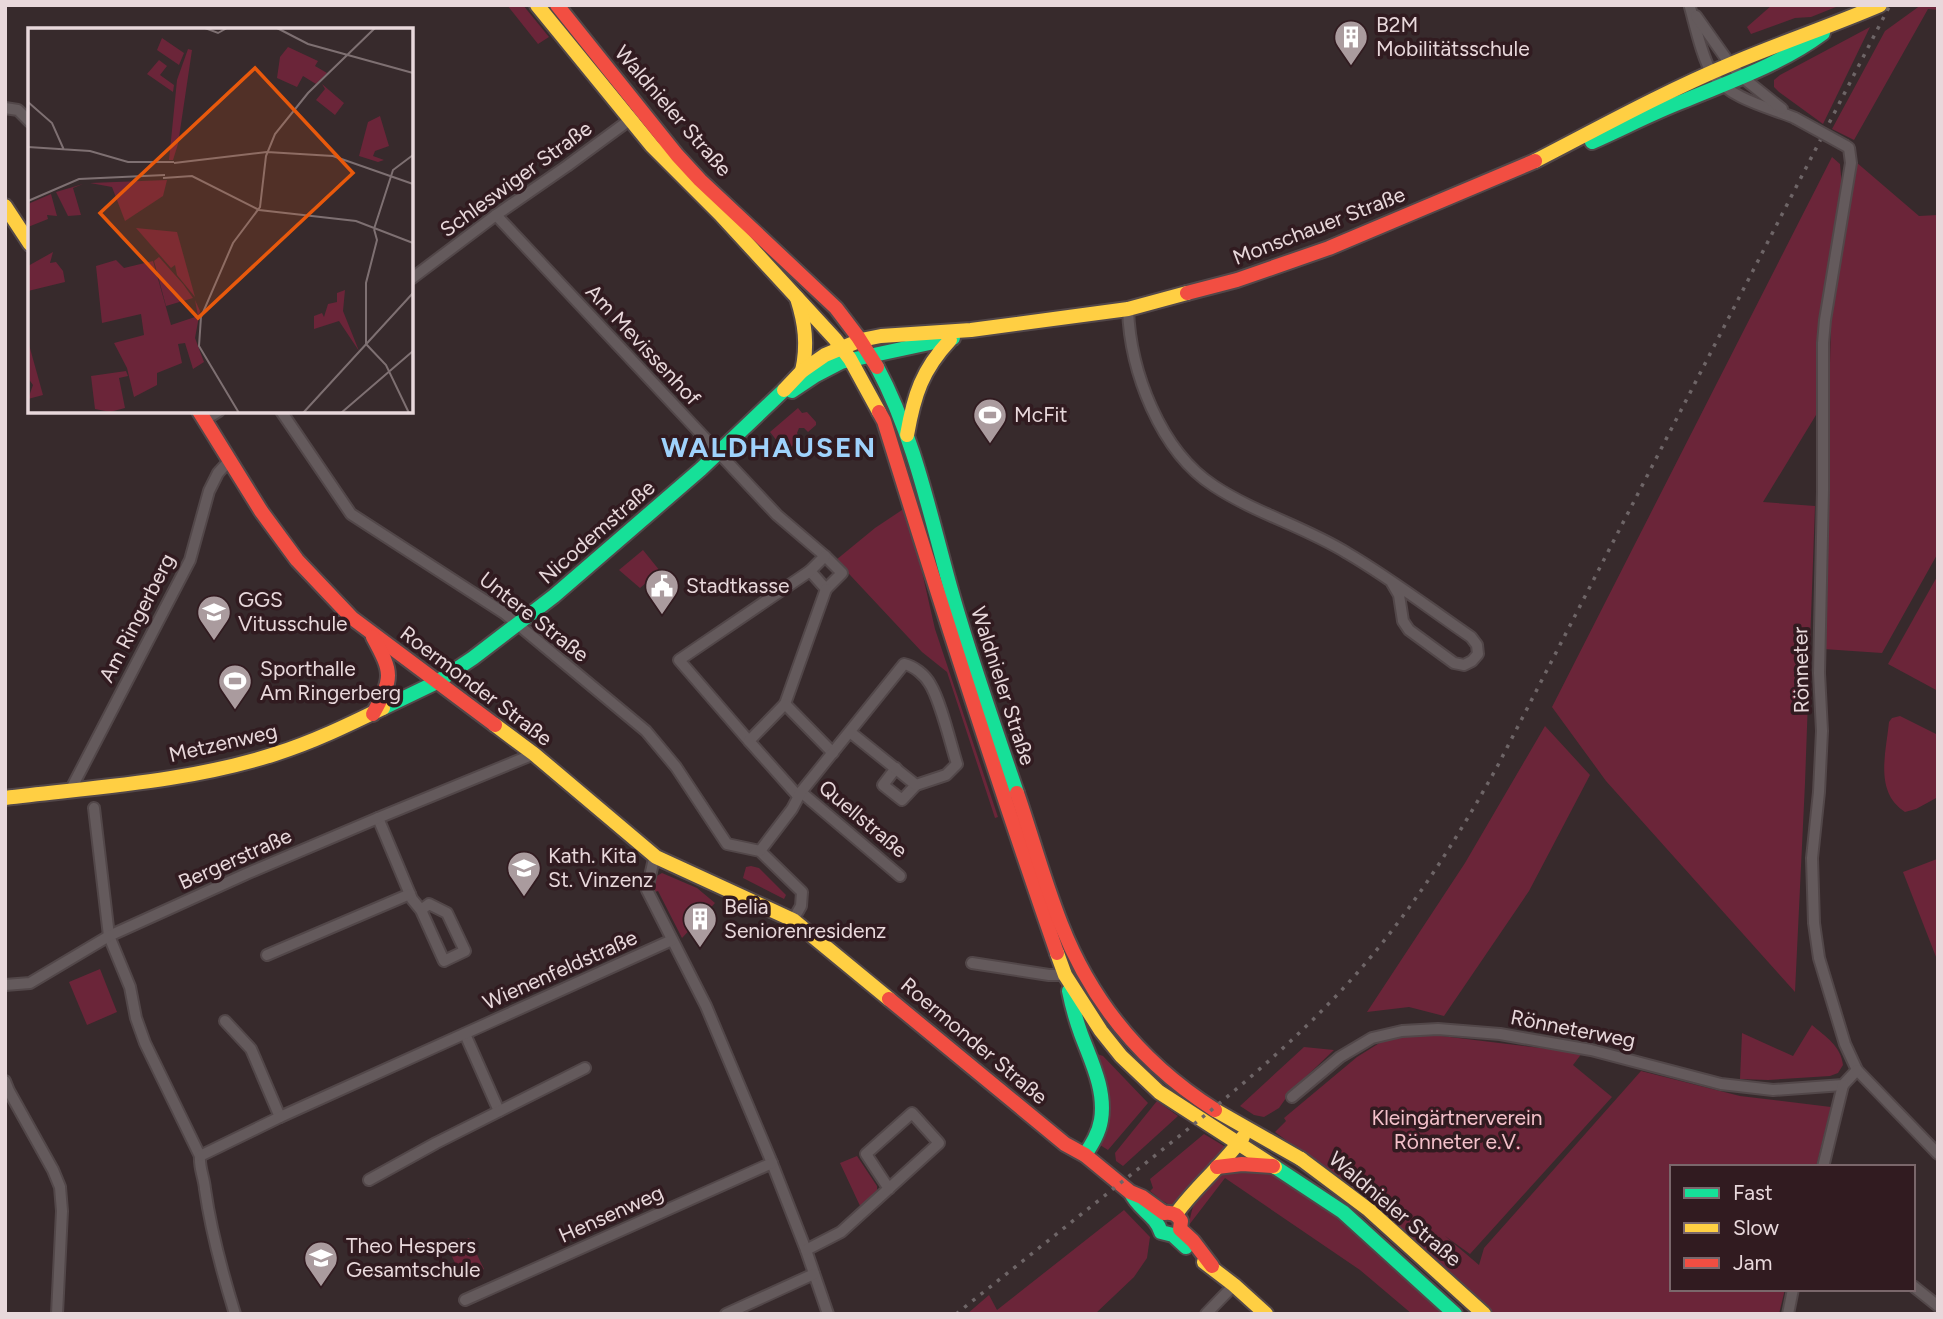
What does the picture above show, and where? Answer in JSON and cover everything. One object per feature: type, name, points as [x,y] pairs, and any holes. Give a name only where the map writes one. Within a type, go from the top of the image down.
[{"type":"main road","name":"Waldnieler Straße","points":[[537,5],[652,146],[720,214],[846,353],[884,421],[1017,837],[1065,975],[1083,1004],[1121,1056],[1159,1092],[1343,1212],[1455,1314]]},
{"type":"main road","name":"Waldnieler Straße","points":[[556,5],[677,155],[836,308],[870,356],[898,410],[907,435],[964,636],[1060,924],[1075,958],[1110,1014],[1142,1052],[1170,1078],[1206,1104],[1301,1159],[1369,1210],[1484,1314]]},
{"type":"main road","name":"Monschauer Straße","points":[[846,353],[861,340],[881,336],[971,330],[1128,309],[1237,280],[1329,248],[1520,169],[1661,96],[1730,64],[1880,5]]},
{"type":"main road","name":"Monschauer Straße","points":[[1520,169],[1551,160],[1779,61],[1814,40],[1829,27]]},
{"type":"main road","points":[[5,206],[28,241]]},
{"type":"main road","points":[[797,297],[807,339],[802,371]]},
{"type":"main road","name":"Monschauer Straße","points":[[846,353],[870,356],[950,339],[971,330]]},
{"type":"main road","points":[[907,435],[911,407],[919,381],[936,354],[950,339]]},
{"type":"main road","name":"Nicodemstraße","points":[[774,402],[834,365],[846,353]]},
{"type":"main road","name":"Nicodemstraße","points":[[437,682],[554,596],[719,453],[774,402],[802,371],[825,355],[846,353]]},
{"type":"main road","name":"Roermonder Straße","points":[[202,415],[261,511],[297,560],[352,618],[534,754],[656,857],[793,920],[1065,1144],[1085,1155],[1130,1192],[1135,1202],[1170,1223],[1193,1241],[1212,1266],[1266,1314]]},
{"type":"main road","points":[[371,633],[389,666],[391,681],[373,714]]},
{"type":"main road","name":"Metzenweg","points":[[5,798],[185,776],[231,766],[322,737],[437,682]]},
{"type":"main road","points":[[1065,975],[1075,1017],[1099,1082],[1103,1106],[1096,1140],[1085,1155]]},
{"type":"main road","points":[[1170,1223],[1185,1201],[1239,1144],[1248,1129]]},
{"type":"main road","points":[[1217,1167],[1242,1164],[1275,1167]]},
{"type":"street","points":[[1689,6],[1742,77],[1794,118]]},
{"type":"street","points":[[1689,6],[1712,73],[1723,86],[1743,98],[1794,118]]},
{"type":"street","points":[[5,108],[18,110],[28,120]]},
{"type":"street","name":"Schleswiger Straße","points":[[413,277],[642,110]]},
{"type":"street","name":"Rönneter","points":[[1794,118],[1848,147],[1851,163],[1823,343],[1819,673],[1822,731],[1812,858],[1814,923],[1819,958],[1845,1044],[1857,1070],[1938,1154]]},
{"type":"street","name":"Am Mevissenhof","points":[[496,215],[777,515],[842,573],[826,589],[785,704]]},
{"type":"street","points":[[1128,309],[1133,348],[1150,405],[1175,448],[1190,466],[1213,485],[1346,552],[1392,583],[1471,637],[1477,645],[1478,654],[1472,662],[1464,665],[1454,663],[1409,630],[1403,621],[1399,595],[1392,583]]},
{"type":"street","name":"Untere Straße","points":[[282,413],[351,514],[504,613],[646,732],[684,777],[727,844],[760,851]]},
{"type":"street","name":"Am Ringerberg","points":[[69,791],[190,560],[209,491],[218,473],[229,461]]},
{"type":"street","points":[[825,556],[810,571],[826,589]]},
{"type":"street","name":"Quellstraße","points":[[810,571],[679,660],[749,741],[800,794],[900,876]]},
{"type":"street","name":"Quellstraße","points":[[760,851],[800,794],[904,664],[912,666],[929,681],[957,764],[946,775],[916,785],[902,800],[883,785],[896,768]]},
{"type":"street","points":[[749,741],[785,704]]},
{"type":"street","name":"Quellstraße","points":[[785,704],[833,752]]},
{"type":"street","points":[[850,732],[916,785]]},
{"type":"street","name":"Bergerstraße","points":[[5,985],[30,983],[109,936],[246,874],[534,754]]},
{"type":"street","points":[[94,808],[109,936],[130,987],[136,1018],[145,1043],[200,1156],[199,1165],[219,1260],[235,1314]]},
{"type":"street","points":[[378,818],[410,894],[421,910],[443,961],[465,951],[447,913],[429,904],[421,910]]},
{"type":"street","points":[[760,851],[802,892],[802,906],[793,920]]},
{"type":"street","points":[[656,857],[647,890],[705,1006],[772,1164],[828,1314]]},
{"type":"street","points":[[267,955],[410,894]]},
{"type":"street","name":"Wienenfeldstraße","points":[[200,1156],[280,1117],[672,940]]},
{"type":"street","points":[[972,962],[1049,975],[1065,975]]},
{"type":"street","points":[[225,1021],[251,1049],[280,1117]]},
{"type":"street","name":"Rönneterweg","points":[[1292,1097],[1340,1057],[1372,1038],[1402,1031],[1438,1029],[1500,1034],[1591,1050],[1731,1085],[1773,1090],[1843,1085]]},
{"type":"street","name":"Wienenfeldstraße","points":[[465,1034],[499,1111]]},
{"type":"street","points":[[369,1180],[585,1068]]},
{"type":"street","points":[[1823,1165],[1843,1085],[1857,1070]]},
{"type":"street","points":[[5,1081],[60,1187],[62,1211],[57,1314]]},
{"type":"street","points":[[806,1251],[841,1232],[860,1217],[939,1143],[912,1113],[866,1154],[889,1188]]},
{"type":"street","name":"Hensenweg","points":[[466,1300],[772,1164]]},
{"type":"street","points":[[726,1314],[814,1274]]},
{"type":"street","points":[[1206,1314],[1234,1285]]},
{"type":"street","points":[[1915,1288],[1938,1306]]},
{"type":"street","points":[[1788,1314],[1793,1291]]},
{"type":"green space","points":[[507,5],[523,5],[549,37],[538,44]]},
{"type":"green space","points":[[1772,5],[1841,5],[1811,17],[1795,18],[1751,34],[1747,27]]},
{"type":"green space","points":[[1921,5],[1938,5],[1938,10],[1928,9],[1854,140],[1832,129],[1885,31]]},
{"type":"green space","points":[[1870,27],[1823,124],[1774,87],[1774,80],[1780,75]]},
{"type":"green space","points":[[1832,157],[1840,164],[1842,187],[1817,337],[1816,415],[1763,502],[1815,506],[1795,992],[1606,781],[1552,707]]},
{"type":"green space","points":[[1856,162],[1919,216],[1938,215],[1938,553],[1882,653],[1823,649],[1831,322]]},
{"type":"green space","points":[[798,408],[802,413],[807,412],[816,425],[808,432],[799,428],[797,433],[800,439],[791,447],[781,446],[770,432]]},
{"type":"green space","points":[[905,508],[935,629],[998,817],[995,818],[947,672],[922,652],[836,560]]},
{"type":"green space","points":[[643,550],[660,571],[640,588],[619,570]]},
{"type":"green space","points":[[1938,575],[1938,691],[1888,664]]},
{"type":"green space","points":[[1900,716],[1938,735],[1938,797],[1905,812],[1895,804],[1889,794],[1884,771],[1889,722]]},
{"type":"green space","points":[[1545,726],[1590,775],[1529,891],[1444,1016],[1409,1007],[1367,1012],[1465,863]]},
{"type":"green space","points":[[1937,859],[1938,861],[1938,962],[1903,872]]},
{"type":"green space","points":[[746,867],[759,868],[786,895],[784,899],[743,878]]},
{"type":"green space","points":[[662,873],[697,888],[715,903],[682,938],[658,891],[655,892],[655,877]]},
{"type":"green space","points":[[100,969],[117,1012],[87,1025],[69,982]]},
{"type":"green space","points":[[1812,1025],[1832,1042],[1839,1052],[1843,1065],[1838,1073],[1830,1076],[1768,1080],[1740,1079],[1742,1033],[1793,1056]]},
{"type":"green space","name":"Kleingärtnerverein Rönneter e.V.","points":[[1417,1033],[1582,1053],[1573,1065],[1612,1097],[1470,1254],[1445,1236],[1479,1265],[1484,1248],[1641,1071],[1740,1096],[1831,1107],[1816,1165],[1670,1165],[1670,1291],[1785,1291],[1779,1314],[1495,1314],[1387,1220],[1275,1132],[1286,1121],[1284,1118],[1357,1057],[1381,1042]]},
{"type":"green space","points":[[1304,1047],[1334,1050],[1291,1091],[1279,1108],[1264,1117],[1254,1115],[1240,1106]]},
{"type":"green space","points":[[1097,1054],[1103,1056],[1148,1103],[1108,1150],[1100,1145],[1110,1103]]},
{"type":"green space","points":[[1157,1101],[1178,1116],[1123,1166],[1116,1161],[1115,1153]]},
{"type":"green space","points":[[1204,1134],[1229,1149],[1175,1208],[1150,1191],[1153,1188],[1150,1179]]},
{"type":"green space","points":[[857,1156],[877,1186],[877,1190],[861,1208],[840,1163]]},
{"type":"green space","points":[[1228,1170],[1276,1174],[1320,1204],[1447,1314],[1412,1314],[1360,1270],[1225,1178],[1189,1225],[1200,1191],[1212,1179]]},
{"type":"green space","points":[[1124,1210],[1150,1237],[1147,1258],[1134,1277],[1095,1314],[967,1314],[989,1295],[997,1310]]},
{"type":"green space","points":[[469,1238],[484,1269],[463,1280],[448,1248]]},
{"type":"railway","points":[[956,1314],[1199,1120],[1282,1049],[1358,972],[1416,898],[1497,767],[1890,5]]},
{"type":"traffic: fast","points":[[1592,142],[1757,71],[1791,54],[1823,33]]},
{"type":"traffic: fast","points":[[792,391],[841,362],[953,338]]},
{"type":"traffic: fast","points":[[877,367],[911,448],[966,641],[1017,793]]},
{"type":"traffic: fast","points":[[383,708],[437,682],[554,596],[701,469],[784,390]]},
{"type":"traffic: fast","points":[[1069,991],[1077,1023],[1097,1076],[1101,1098],[1100,1125],[1085,1155]]},
{"type":"traffic: fast","points":[[1275,1167],[1343,1212],[1455,1314]]},
{"type":"traffic: fast","points":[[1131,1193],[1161,1232],[1173,1235],[1186,1247]]},
{"type":"traffic: slow","points":[[537,5],[652,146],[720,214],[835,339],[850,359],[879,412]]},
{"type":"traffic: slow","points":[[1535,161],[1706,75],[1880,5]]},
{"type":"traffic: slow","points":[[5,206],[28,241]]},
{"type":"traffic: slow","points":[[784,390],[802,371],[825,355],[861,340],[881,336],[971,330],[1128,309],[1187,293]]},
{"type":"traffic: slow","points":[[797,298],[805,334],[802,371]]},
{"type":"traffic: slow","points":[[907,435],[921,384],[932,362],[950,340]]},
{"type":"traffic: slow","points":[[5,798],[209,771],[303,744],[383,708]]},
{"type":"traffic: slow","points":[[495,725],[534,754],[656,857],[793,920],[889,999]]},
{"type":"traffic: slow","points":[[1057,953],[1065,975],[1101,1031],[1121,1056],[1159,1092],[1275,1167]]},
{"type":"traffic: slow","points":[[1215,1110],[1301,1159]]},
{"type":"traffic: slow","points":[[1176,1214],[1243,1137]]},
{"type":"traffic: slow","points":[[1301,1159],[1369,1210],[1484,1314]]},
{"type":"traffic: slow","points":[[1204,1262],[1266,1314]]},
{"type":"traffic: jam","points":[[557,5],[677,155],[836,308],[877,367]]},
{"type":"traffic: jam","points":[[1187,293],[1237,280],[1329,248],[1535,161]]},
{"type":"traffic: jam","points":[[879,412],[1057,953]]},
{"type":"traffic: jam","points":[[200,413],[261,511],[297,560],[352,618],[495,725]]},
{"type":"traffic: jam","points":[[373,637],[384,659],[388,676],[384,692],[373,714]]},
{"type":"traffic: jam","points":[[1017,793],[1061,924],[1088,980],[1123,1030],[1143,1052],[1165,1073],[1215,1110]]},
{"type":"traffic: jam","points":[[889,999],[1065,1144],[1085,1155],[1130,1192],[1164,1213],[1176,1215],[1181,1221],[1180,1229],[1212,1266]]},
{"type":"traffic: jam","points":[[1217,1167],[1242,1164],[1273,1166]]},
{"type":"place","name":"B2M Mobilitätsschule","points":[[1351,67]]},
{"type":"place","name":"McFit","points":[[990,445]]},
{"type":"place","name":"Stadtkasse","points":[[662,616]]},
{"type":"place","name":"GGS Vitusschule","points":[[214,642]]},
{"type":"place","name":"Sporthalle Am Ringerberg","points":[[235,711]]},
{"type":"place","name":"Kath. Kita St. Vinzenz","points":[[524,898]]},
{"type":"place","name":"Belia Seniorenresidenz","points":[[700,949]]},
{"type":"place","name":"Theo Hespers Gesamtschule","points":[[321,1288]]},
{"type":"district","name":"WALDHAUSEN","points":[[769,447]]}]
